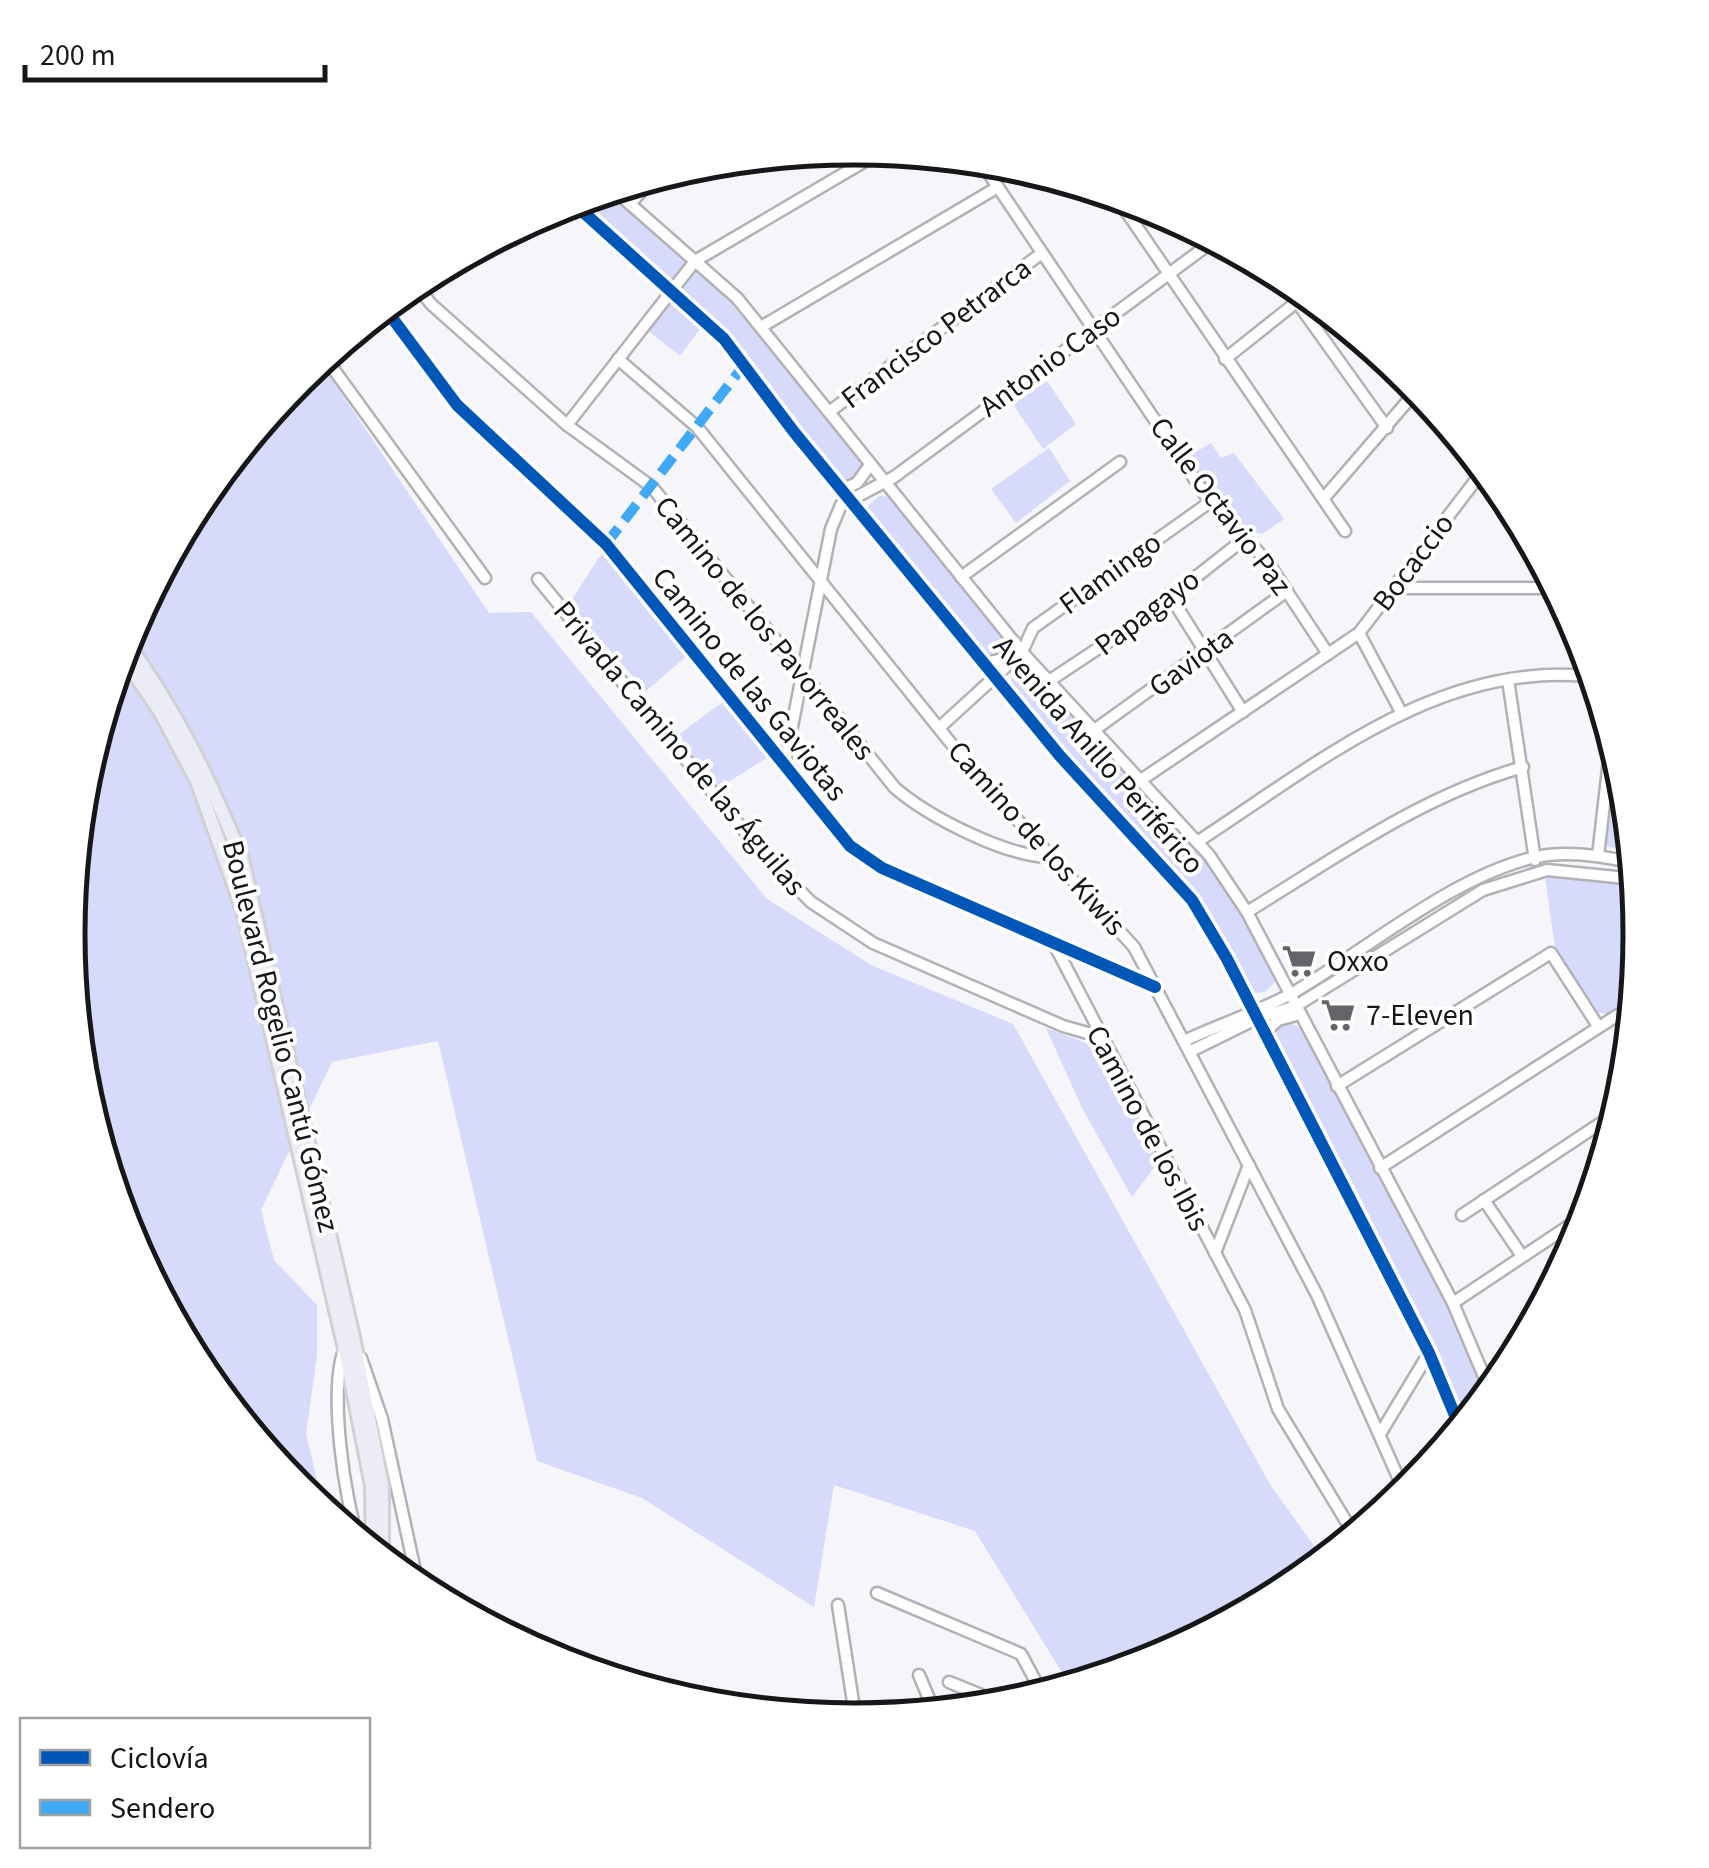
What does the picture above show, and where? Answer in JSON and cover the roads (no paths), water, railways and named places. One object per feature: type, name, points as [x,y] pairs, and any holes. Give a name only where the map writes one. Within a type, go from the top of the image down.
[{"type":"main road","name":"Boulevard Rogelio Cantú Gómez","points":[[137,659],[174,715],[216,794],[242,860],[353,1336],[372,1486],[373,1533]]},
{"type":"main road","name":"Boulevard Rogelio Cantú Gómez","points":[[132,671],[160,711],[196,780],[230,865],[288,1096],[345,1349],[382,1486],[383,1542]]},
{"type":"street","points":[[567,425],[694,261],[858,165]]},
{"type":"street","name":"Calle Octavio Paz","points":[[991,177],[1210,502],[1243,540],[1262,554],[1328,654]]},
{"type":"street","points":[[761,327],[998,187]]},
{"type":"street","points":[[630,204],[637,196]]},
{"type":"street","name":"Avenida Anillo Periférico","points":[[625,200],[761,327],[1018,647],[1138,782],[1198,842],[1248,912],[1453,1304],[1484,1375]]},
{"type":"street","name":"Avenida Anillo Periférico","points":[[584,214],[724,338],[860,513],[1060,756],[1192,900],[1253,1010],[1429,1353],[1455,1415]]},
{"type":"street","points":[[1130,216],[1225,360],[1346,531]]},
{"type":"street","name":"Antonio Caso","points":[[888,485],[1203,248]]},
{"type":"street","name":"Francisco Petrarca","points":[[829,412],[1042,254]]},
{"type":"street","name":"Camino de los Pavorreales","points":[[425,296],[567,425],[652,487],[801,674],[911,801],[1003,846],[1048,857]]},
{"type":"street","points":[[1225,360],[1295,303]]},
{"type":"street","points":[[1299,307],[1387,428]]},
{"type":"street","name":"Camino de las Gaviotas","points":[[393,319],[457,405],[606,544],[815,808],[863,856],[1054,945],[1155,987]]},
{"type":"street","name":"Camino de los Kiwis","points":[[618,360],[697,427],[938,728],[1048,857],[1134,947],[1317,1295],[1399,1478]]},
{"type":"street","points":[[333,368],[485,578]]},
{"type":"street","points":[[1324,498],[1409,401]]},
{"type":"street","points":[[961,576],[1120,462]]},
{"type":"street","points":[[784,767],[836,513],[846,493],[870,464]]},
{"type":"street","name":"Bocaccio","points":[[1401,712],[1359,633],[1476,481]]},
{"type":"street","points":[[846,493],[888,485]]},
{"type":"street","points":[[860,513],[871,494],[888,485]]},
{"type":"street","name":"Flamingo","points":[[1018,647],[1033,628],[1210,502]]},
{"type":"street","name":"Papagayo","points":[[1049,682],[1141,620],[1169,594],[1243,540]]},
{"type":"street","name":"Privada Camino de las Águilas","points":[[538,578],[764,855],[810,902],[873,943],[1064,1026],[1098,1036]]},
{"type":"street","points":[[1394,588],[1542,588]]},
{"type":"street","name":"Gaviota","points":[[1093,731],[1287,591]]},
{"type":"street","points":[[1169,594],[1243,712]]},
{"type":"street","points":[[1138,782],[1359,633]]},
{"type":"street","points":[[986,664],[1004,659],[1018,647]]},
{"type":"street","points":[[999,680],[1018,647]]},
{"type":"street","points":[[938,728],[1013,667],[1032,663]]},
{"type":"street","points":[[1198,842],[1401,712],[1472,686],[1508,680],[1579,678]]},
{"type":"street","points":[[1508,680],[1537,871]]},
{"type":"street","points":[[1248,912],[1455,788],[1523,767]]},
{"type":"street","points":[[1598,856],[1607,776]]},
{"type":"street","points":[[1188,1046],[1461,888],[1535,857],[1598,856],[1620,860]]},
{"type":"street","points":[[1264,1033],[1278,1020],[1456,905],[1537,871],[1576,870],[1621,877]]},
{"type":"street","name":"Camino de los Ibis","points":[[1054,945],[1244,1310],[1278,1409],[1348,1524]]},
{"type":"street","points":[[1336,1086],[1551,953],[1598,1026]]},
{"type":"street","points":[[1253,1010],[1298,1010]]},
{"type":"street","points":[[1380,1168],[1619,1013]]},
{"type":"street","points":[[1462,1215],[1600,1124]]},
{"type":"street","points":[[1215,1252],[1248,1164]]},
{"type":"street","points":[[1484,1200],[1522,1256]]},
{"type":"street","points":[[1453,1304],[1565,1228]]},
{"type":"street","name":"Boulevard Rogelio Cantú Gómez","points":[[353,1336],[382,1420],[413,1564]]},
{"type":"street","name":"Boulevard Rogelio Cantú Gómez","points":[[345,1349],[340,1369],[342,1455],[355,1519]]},
{"type":"street","points":[[1380,1434],[1429,1353]]},
{"type":"street","points":[[877,1593],[1021,1654],[1036,1681]]},
{"type":"street","points":[[838,1604],[853,1704]]},
{"type":"street","points":[[919,1675],[929,1700]]},
{"type":"street","points":[[949,1682],[977,1693]]},
{"type":"place","name":"Oxxo","points":[[1299,961]]},
{"type":"place","name":"7-Eleven","points":[[1338,1015]]}]
